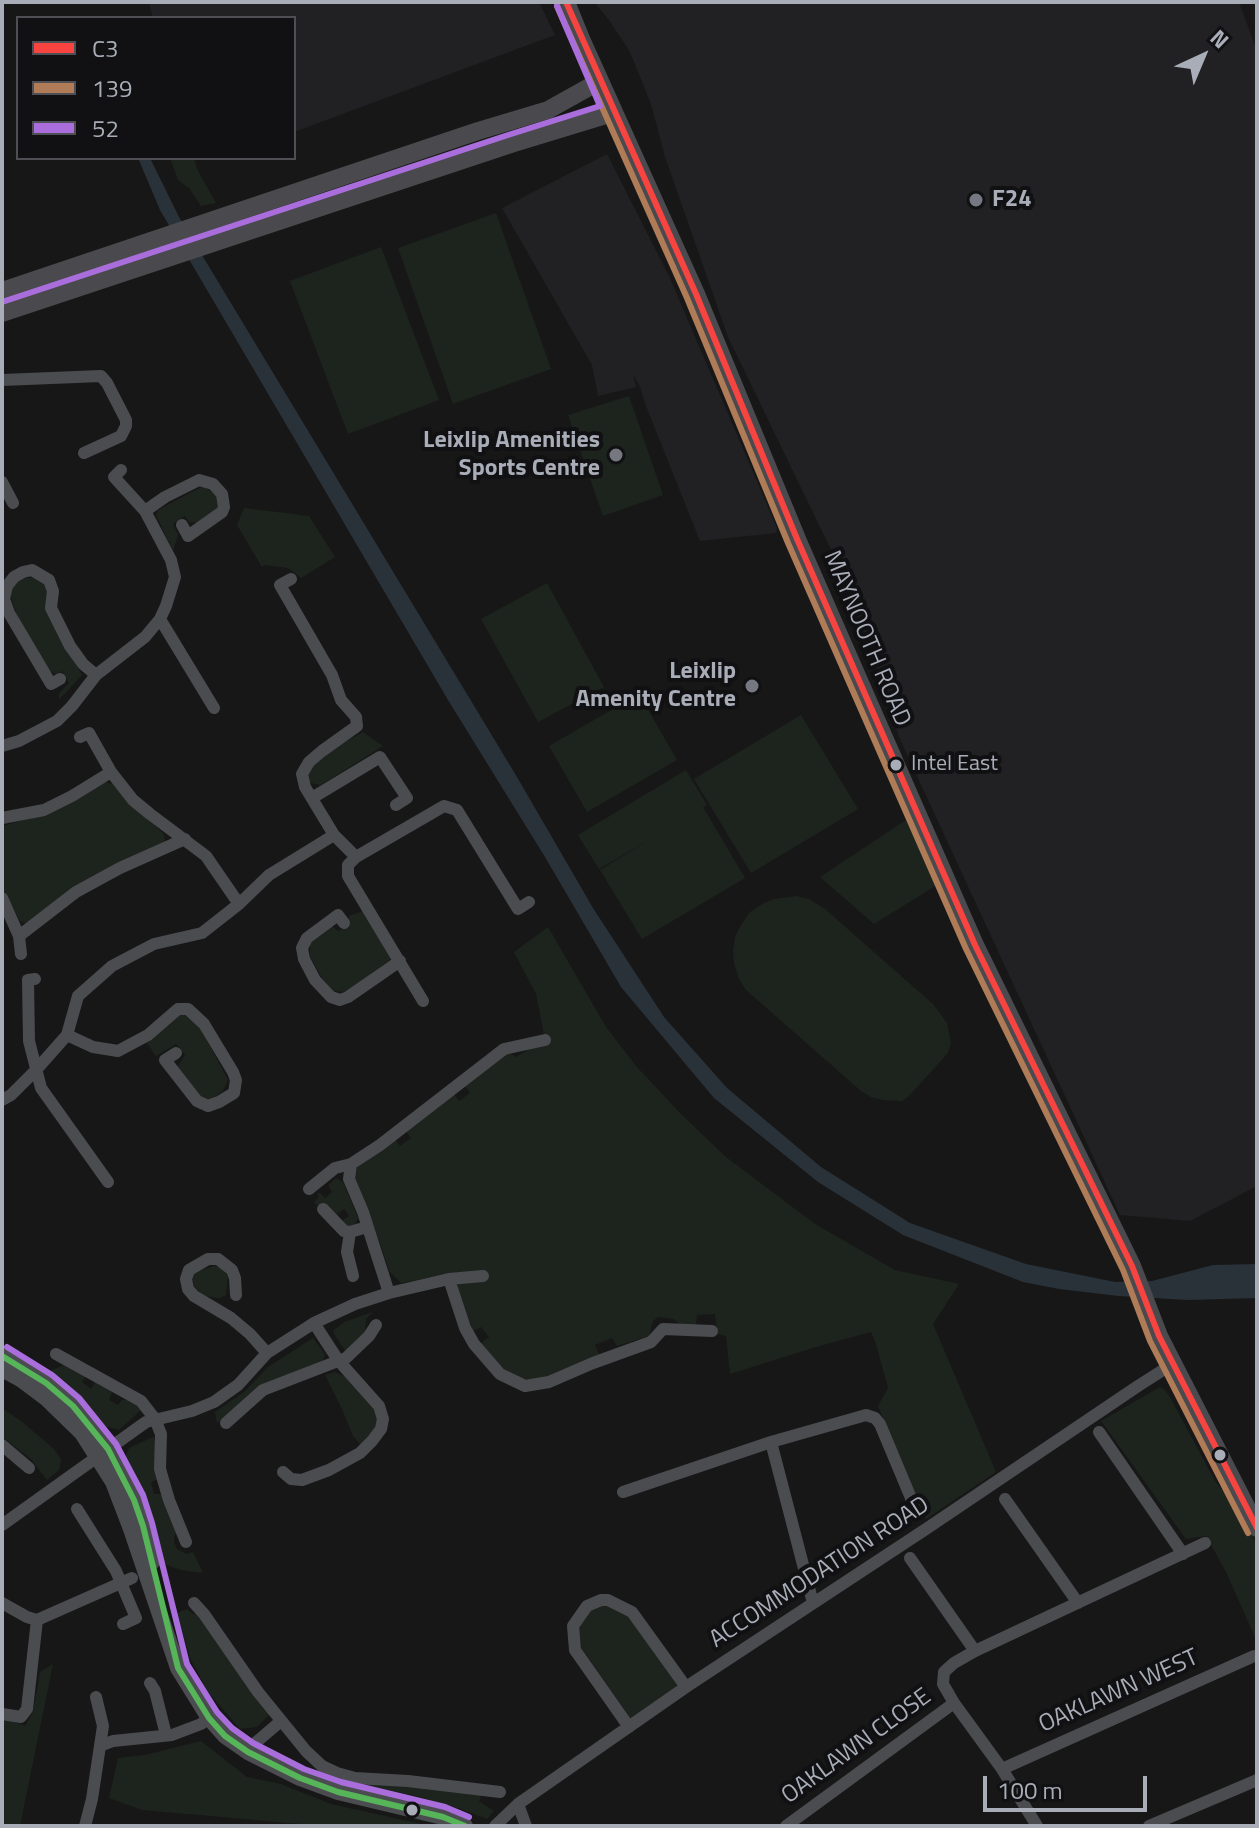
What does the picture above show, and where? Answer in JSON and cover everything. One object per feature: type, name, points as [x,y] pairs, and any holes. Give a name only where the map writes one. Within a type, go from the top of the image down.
[{"type":"main road","name":"MAYNOOTH ROAD","points":[[566,2],[696,294],[797,539],[968,931],[1133,1268],[1160,1337],[1255,1520]]},
{"type":"main road","points":[[2,291],[548,110],[600,81]]},
{"type":"main road","points":[[2,313],[613,111]]},
{"type":"street","points":[[2,380],[101,376],[126,420],[126,426],[121,436],[84,453]]},
{"type":"street","points":[[2,746],[19,741],[57,721],[96,675],[145,637],[160,619],[175,577],[171,560],[145,511],[114,477],[121,470]]},
{"type":"street","points":[[145,511],[199,480],[213,484],[222,494],[222,512],[188,536],[182,525]]},
{"type":"street","points":[[2,482],[13,503]]},
{"type":"street","points":[[60,679],[51,684],[4,599],[7,586],[23,572],[32,570],[49,580],[53,591],[51,608],[70,646],[96,675]]},
{"type":"street","points":[[291,579],[280,585],[332,675],[341,700],[356,717],[357,726],[309,762],[302,774],[305,787],[334,835],[356,857]]},
{"type":"street","points":[[160,619],[214,708]]},
{"type":"street","points":[[80,737],[89,733],[111,772],[133,800],[206,856],[239,904]]},
{"type":"street","points":[[312,798],[380,757],[407,798],[396,805]]},
{"type":"street","points":[[2,818],[44,810],[111,772]]},
{"type":"street","points":[[423,1001],[348,876],[348,865],[356,857],[444,806],[457,810],[518,909],[529,902]]},
{"type":"street","points":[[2,1100],[36,1070],[67,1035],[78,996],[112,966],[154,944],[202,933],[269,875],[334,835]]},
{"type":"street","points":[[19,936],[76,892],[185,839]]},
{"type":"street","points":[[2,898],[19,936],[21,954]]},
{"type":"street","points":[[344,923],[338,915],[307,938],[302,948],[315,980],[331,997],[340,1000],[348,997],[400,961]]},
{"type":"street","points":[[35,979],[28,980],[29,1041],[41,1088],[108,1182]]},
{"type":"street","points":[[67,1035],[93,1047],[118,1051],[148,1035],[178,1009],[188,1009],[204,1024],[233,1072],[236,1080],[234,1093],[208,1106],[197,1101],[165,1060],[176,1053]]},
{"type":"street","points":[[309,1189],[335,1168],[351,1164],[413,1120],[504,1049],[545,1040]]},
{"type":"street","points":[[351,1164],[349,1179],[389,1293]]},
{"type":"street","points":[[323,1209],[344,1231],[367,1227]]},
{"type":"street","points":[[350,1232],[347,1252],[353,1276]]},
{"type":"street","points":[[236,1295],[232,1270],[218,1259],[208,1259],[189,1270],[186,1279],[188,1289],[194,1296],[231,1318],[267,1353]]},
{"type":"street","points":[[2,1525],[146,1422],[192,1411],[214,1402],[238,1385],[267,1353],[314,1323],[355,1304],[389,1293],[449,1279],[483,1276]]},
{"type":"street","points":[[449,1279],[465,1328],[474,1344],[500,1374],[525,1386],[549,1382],[651,1342],[663,1329],[712,1331]]},
{"type":"street","points":[[283,1472],[291,1479],[302,1480],[329,1470],[360,1453],[381,1429],[383,1419],[379,1406],[338,1360],[314,1323]]},
{"type":"street","points":[[226,1423],[263,1390],[346,1358],[376,1325]]},
{"type":"street","points":[[56,1354],[141,1401],[155,1419],[161,1434],[160,1469],[186,1542]]},
{"type":"street","points":[[2,1356],[46,1383],[95,1440],[134,1500],[178,1668]]},
{"type":"street","name":"ACCOMMODATION ROAD","points":[[495,1826],[518,1804],[686,1687],[1174,1363]]},
{"type":"street","points":[[2,1369],[46,1398],[103,1452],[178,1668],[209,1718],[225,1736],[248,1752],[300,1778],[338,1792],[443,1817],[465,1826]]},
{"type":"street","points":[[623,1492],[771,1442],[866,1415],[880,1424],[916,1510]]},
{"type":"street","points":[[1099,1432],[1183,1554]]},
{"type":"street","points":[[771,1442],[813,1603]]},
{"type":"street","points":[[2,1445],[25,1465],[30,1449]]},
{"type":"street","points":[[1005,1499],[1078,1603]]},
{"type":"street","points":[[95,1510],[80,1514],[127,1580],[136,1618],[123,1624]]},
{"type":"street","points":[[1017,1826],[1034,1821],[1002,1769],[954,1703],[943,1684],[944,1672],[975,1651],[1205,1543]]},
{"type":"street","points":[[910,1558],[975,1651]]},
{"type":"street","points":[[2,1603],[37,1620],[127,1580]]},
{"type":"street","points":[[629,1727],[575,1650],[573,1626],[587,1606],[608,1600],[632,1612],[686,1687]]},
{"type":"street","points":[[194,1603],[258,1692],[322,1766],[355,1778],[500,1792]]},
{"type":"street","points":[[2,1714],[21,1717],[27,1709],[37,1620]]},
{"type":"street","name":"OAKLAWN WEST","points":[[1002,1769],[1254,1656]]},
{"type":"street","points":[[150,1683],[155,1691],[166,1735]]},
{"type":"street","points":[[85,1826],[103,1726],[96,1697]]},
{"type":"street","name":"OAKLAWN CLOSE","points":[[786,1826],[954,1703]]},
{"type":"street","points":[[100,1746],[113,1741],[172,1735],[209,1718]]},
{"type":"street","points":[[248,1752],[281,1721]]},
{"type":"street","points":[[1149,1826],[1257,1780]]},
{"type":"street","points":[[518,1804],[526,1826]]},
{"type":"shaded area","points":[[149,2],[539,2],[555,35],[296,131],[296,16],[152,16]]},
{"type":"shaded area","points":[[594,2],[1239,2],[1257,51],[1257,1186],[1190,1221],[1120,1215],[899,737],[835,558],[728,337],[665,157],[651,104],[630,52]]},
{"type":"shaded area","points":[[607,154],[669,276],[777,528],[776,533],[700,541],[633,374],[636,387],[598,396],[592,365],[502,208]]},
{"type":"shaded area","points":[[139,160],[151,160],[179,217],[593,908],[664,1017],[727,1088],[821,1167],[910,1223],[1026,1264],[1115,1282],[1152,1281],[1213,1265],[1257,1264],[1257,1298],[1188,1300],[1119,1296],[1023,1282],[903,1235],[818,1182],[714,1098],[621,987],[160,210]]},
{"type":"shaded area","points":[[171,160],[195,160],[216,203],[201,206],[189,188],[178,180]]},
{"type":"shaded area","points":[[496,213],[551,369],[453,404],[398,248]]},
{"type":"shaded area","points":[[381,247],[439,400],[348,434],[290,281]]},
{"type":"shaded area","name":"Leixlip Amenities Sports Centre","points":[[629,396],[663,495],[603,516],[568,415]]},
{"type":"shaded area","points":[[203,486],[215,494],[218,507],[197,523],[189,522],[185,516],[173,524],[178,535],[173,551],[156,515],[158,510]]},
{"type":"shaded area","points":[[244,508],[309,516],[335,557],[301,578],[288,568],[262,567],[237,525]]},
{"type":"shaded area","points":[[26,578],[43,582],[48,590],[50,618],[82,675],[59,700],[59,693],[69,683],[62,671],[56,674],[49,671],[18,618],[10,595],[17,581]]},
{"type":"shaded area","points":[[547,583],[604,687],[538,722],[481,619]]},
{"type":"shaded area","points":[[639,694],[677,760],[587,812],[549,746]]},
{"type":"shaded area","points":[[801,715],[858,809],[751,873],[694,779]]},
{"type":"shaded area","points":[[363,732],[383,746],[321,785],[310,783],[305,773],[325,753]]},
{"type":"shaded area","points":[[686,770],[707,805],[703,807],[745,878],[642,939],[600,870],[654,837],[599,869],[578,835]]},
{"type":"shaded area","points":[[104,782],[113,784],[163,833],[164,846],[26,923],[20,921],[2,888],[2,826],[46,814]]},
{"type":"shaded area","points":[[906,820],[937,885],[874,924],[820,877]]},
{"type":"shaded area","points":[[796,896],[809,899],[825,909],[933,1004],[947,1023],[951,1043],[948,1053],[902,1101],[883,1100],[861,1091],[746,990],[739,979],[733,950],[741,925],[750,912],[764,903]]},
{"type":"shaded area","points":[[363,911],[391,959],[346,992],[333,991],[310,956],[310,942],[332,926],[338,931],[348,926],[349,916]]},
{"type":"shaded area","points":[[548,927],[606,1027],[636,1066],[726,1157],[815,1224],[895,1270],[959,1284],[933,1324],[996,1472],[926,1519],[878,1406],[888,1388],[871,1332],[730,1374],[726,1336],[717,1334],[715,1314],[697,1315],[696,1324],[687,1327],[674,1319],[658,1317],[653,1321],[649,1336],[617,1346],[612,1338],[595,1345],[599,1354],[545,1378],[529,1380],[517,1377],[492,1359],[481,1343],[489,1337],[481,1327],[473,1331],[457,1294],[459,1272],[401,1283],[389,1271],[354,1178],[355,1170],[395,1139],[400,1146],[411,1138],[406,1131],[454,1094],[459,1101],[470,1093],[465,1086],[503,1055],[509,1053],[516,1057],[545,1040],[536,994],[514,952]]},
{"type":"shaded area","points":[[182,1013],[193,1018],[202,1031],[228,1080],[223,1091],[210,1100],[202,1099],[180,1071],[178,1066],[185,1055],[176,1044],[156,1056],[147,1043]]},
{"type":"shaded area","points":[[336,1178],[343,1182],[358,1218],[354,1226],[342,1221],[349,1216],[344,1209],[337,1214],[314,1202],[319,1197],[317,1194],[325,1198],[332,1192],[329,1184]]},
{"type":"shaded area","points":[[214,1266],[221,1267],[228,1276],[226,1295],[220,1298],[202,1296],[194,1285],[192,1275]]},
{"type":"shaded area","points":[[373,1312],[366,1319],[365,1333],[346,1352],[334,1330],[344,1322]]},
{"type":"shaded area","points":[[313,1338],[325,1354],[323,1361],[259,1390],[217,1423],[215,1412],[244,1392],[268,1367]]},
{"type":"shaded area","points":[[66,1364],[86,1375],[82,1382],[91,1389],[95,1382],[112,1392],[109,1400],[118,1405],[122,1400],[129,1400],[141,1410],[119,1430],[101,1425],[77,1398],[47,1372]]},
{"type":"shaded area","points":[[335,1372],[346,1377],[372,1406],[378,1420],[375,1429],[361,1445],[353,1436],[325,1375]]},
{"type":"shaded area","points":[[1160,1387],[1170,1397],[1215,1481],[1241,1513],[1257,1545],[1257,1642],[1226,1572],[1206,1536],[1186,1539],[1101,1421]]},
{"type":"shaded area","points":[[2,1408],[54,1449],[61,1459],[59,1470],[47,1480],[30,1458],[2,1437]]},
{"type":"shaded area","points":[[153,1437],[157,1445],[159,1479],[151,1482],[154,1494],[163,1494],[177,1533],[174,1542],[177,1549],[186,1554],[193,1552],[203,1573],[162,1563],[142,1496],[125,1459],[129,1448]]},
{"type":"shaded area","points":[[605,1604],[632,1616],[678,1686],[631,1719],[581,1647],[578,1637],[580,1620],[586,1613]]},
{"type":"shaded area","points":[[187,1609],[199,1614],[270,1714],[257,1727],[240,1729],[208,1692],[190,1658],[177,1613]]},
{"type":"shaded area","points":[[53,1664],[20,1826],[2,1826],[2,1717],[25,1726],[33,1712],[40,1672]]},
{"type":"shaded area","points":[[201,1741],[247,1777],[281,1784],[331,1804],[430,1826],[324,1826],[142,1810],[109,1798],[118,1758],[145,1755]]},
{"type":"shaded area","points":[[362,1782],[478,1791],[481,1796],[479,1801],[494,1811],[487,1819],[420,1797],[363,1785]]},
{"type":"transit line","name":"C3","points":[[566,2],[696,294],[797,539],[975,945],[1132,1266],[1159,1336],[1257,1528]]},
{"type":"transit line","name":"139","points":[[557,6],[687,298],[788,543],[966,949],[1123,1270],[1150,1341],[1248,1533]]},
{"type":"transit line","name":"52","points":[[2,302],[600,106],[557,6]]},
{"type":"transit line","name":"52","points":[[7,1347],[52,1375],[79,1398],[116,1444],[143,1495],[187,1664],[217,1712],[232,1728],[253,1743],[304,1769],[341,1782],[445,1807],[469,1817]]},
{"type":"transit line","points":[[2,1356],[46,1383],[73,1406],[108,1449],[134,1500],[143,1526],[178,1668],[209,1718],[225,1736],[248,1752],[300,1778],[338,1792],[443,1817],[465,1826]]},
{"type":"place","name":"F24","points":[[976,200]]},
{"type":"place","name":"Leixlip Amenities Sports Centre","points":[[616,455]]},
{"type":"place","name":"Leixlip Amenity Centre","points":[[752,686]]},
{"type":"place","name":"Intel East","points":[[896,765]]}]
